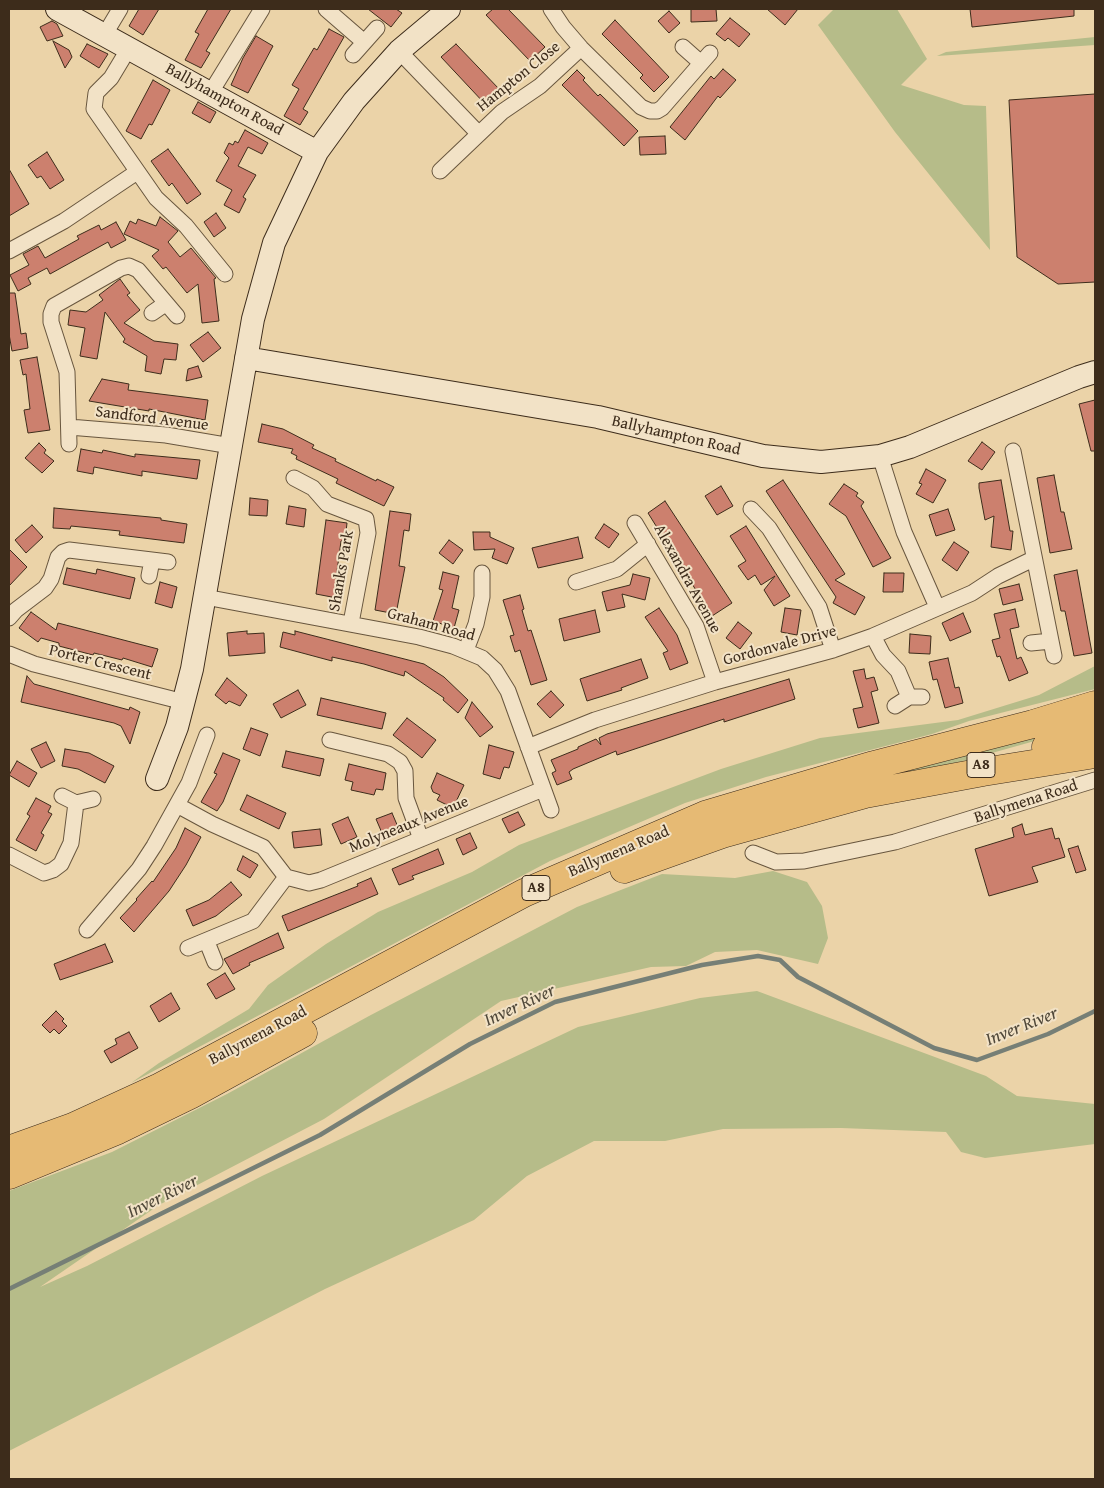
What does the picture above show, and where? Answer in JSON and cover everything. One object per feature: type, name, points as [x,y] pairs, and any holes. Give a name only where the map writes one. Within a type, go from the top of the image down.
[{"type":"highway","name":"Ballymena Road","points":[[9,1150],[73,1127],[158,1088],[524,893],[705,815],[865,767],[1033,724],[1095,705]]},
{"type":"highway","name":"A8","points":[[865,794],[999,760],[1095,732]]},
{"type":"highway","name":"Ballymena Road","points":[[9,1175],[118,1130],[190,1095],[472,941],[580,888],[654,857],[722,834],[865,794],[1095,754]]},
{"type":"street","name":"Ballyhampton Road","points":[[57,9],[317,152]]},
{"type":"street","points":[[104,34],[120,9]]},
{"type":"street","points":[[211,92],[262,9]]},
{"type":"street","points":[[326,9],[364,42]]},
{"type":"street","points":[[156,779],[173,738],[184,702],[205,597],[246,358],[264,275],[274,243],[317,152],[354,101],[399,51],[448,9]]},
{"type":"street","name":"Hampton Close","points":[[551,9],[581,48],[641,107],[653,112],[662,108],[705,58],[683,47]]},
{"type":"street","points":[[353,55],[377,28]]},
{"type":"street","points":[[129,48],[111,78],[96,93],[94,108],[156,198],[186,226],[224,274]]},
{"type":"street","name":"Hampton Close","points":[[440,171],[478,133],[508,108],[540,86],[581,48]]},
{"type":"street","name":"Hampton Close","points":[[399,51],[478,133]]},
{"type":"street","points":[[9,250],[64,221],[137,172]]},
{"type":"street","points":[[69,444],[67,372],[50,320],[54,306],[127,266],[138,270],[176,316]]},
{"type":"street","points":[[152,313],[165,304]]},
{"type":"street","name":"Ballyhampton Road","points":[[246,358],[598,417],[771,458],[821,462],[880,456],[910,447],[1095,372]]},
{"type":"street","name":"Sandford Avenue","points":[[69,427],[166,435],[231,446]]},
{"type":"street","points":[[1013,451],[1033,559],[1054,656]]},
{"type":"street","points":[[880,456],[904,532],[938,607]]},
{"type":"street","name":"Shanks Park","points":[[294,478],[312,488],[327,504],[366,520],[368,533],[351,623]]},
{"type":"street","points":[[751,509],[768,528],[819,606],[834,650]]},
{"type":"street","name":"Alexandra Avenue","points":[[635,523],[701,637],[715,682]]},
{"type":"street","points":[[576,582],[617,569],[648,544]]},
{"type":"street","points":[[9,618],[16,610],[45,588],[51,579],[58,556],[63,552],[69,550],[168,562]]},
{"type":"street","name":"Gordonvale Drive","points":[[528,747],[594,720],[715,682],[834,650],[873,636],[972,592],[1002,574],[1033,559]]},
{"type":"street","points":[[149,576],[152,560]]},
{"type":"street","points":[[466,650],[476,624],[482,597],[482,573]]},
{"type":"street","name":"Graham Road","points":[[205,597],[419,637],[466,650],[482,658],[499,675],[512,700],[551,810]]},
{"type":"street","points":[[873,636],[883,655],[898,671],[916,697],[895,706]]},
{"type":"street","points":[[1031,644],[1051,640]]},
{"type":"street","name":"Porter Crescent","points":[[9,654],[34,664],[184,702]]},
{"type":"street","points":[[96,926],[146,858],[177,805],[194,771],[207,735]]},
{"type":"street","points":[[330,740],[388,754],[400,762],[405,769],[406,798],[422,839]]},
{"type":"street","name":"Ballymena Road","points":[[753,853],[776,862],[804,861],[895,842],[1095,780]]},
{"type":"street","name":"Molyneaux Avenue","points":[[286,877],[302,883],[315,882],[543,789]]},
{"type":"street","points":[[62,796],[76,803],[93,799]]},
{"type":"street","points":[[9,855],[44,872],[53,870],[61,864],[71,843],[76,803]]},
{"type":"street","points":[[177,805],[212,824],[266,849],[286,877],[256,919],[207,942],[188,948]]},
{"type":"street","points":[[207,942],[215,962]]},
{"type":"green space","points":[[834,9],[897,9],[927,59],[901,85],[964,105],[986,106],[990,250],[895,132],[818,25]]},
{"type":"green space","points":[[1095,37],[1095,45],[937,56],[946,52]]},
{"type":"green space","points":[[1095,666],[1095,689],[969,721],[932,734],[766,777],[685,803],[550,861],[131,1083],[159,1063],[249,1009],[268,985],[326,944],[378,912],[472,872],[519,845],[721,769],[820,738],[958,720],[1039,695]]},
{"type":"green space","points":[[1081,728],[967,760],[734,815],[977,749]]},
{"type":"green space","points":[[773,871],[807,882],[822,906],[828,938],[818,964],[757,950],[715,952],[686,966],[651,967],[501,1001],[324,1119],[159,1205],[40,1287],[87,1266],[262,1176],[578,1027],[700,998],[757,991],[986,1076],[1017,1096],[1095,1104],[1095,1144],[985,1158],[961,1152],[946,1132],[841,1128],[723,1129],[665,1141],[594,1141],[527,1176],[474,1220],[325,1289],[9,1451],[9,1191],[112,1152],[227,1094],[369,1016],[577,907],[662,874],[735,878]]},
{"type":"building","points":[[139,9],[159,9],[143,35],[129,26]]},
{"type":"building","points":[[208,9],[231,9],[206,51],[210,53],[201,68],[185,60],[199,34],[195,32]]},
{"type":"building","points":[[368,9],[396,9],[402,13],[391,27]]},
{"type":"building","points":[[493,9],[508,9],[545,47],[530,61],[486,15]]},
{"type":"building","points":[[691,9],[716,9],[717,21],[691,22]]},
{"type":"building","points":[[767,9],[798,9],[785,25]]},
{"type":"building","points":[[970,9],[1074,9],[1074,16],[972,27]]},
{"type":"building","points":[[669,11],[680,23],[669,33],[658,21]]},
{"type":"building","points":[[730,18],[750,34],[739,47],[728,38],[725,41],[716,34]]},
{"type":"building","points":[[615,20],[669,77],[654,92],[640,78],[643,75],[602,34]]},
{"type":"building","points":[[52,21],[57,24],[63,36],[47,41],[40,27]]},
{"type":"building","points":[[329,29],[344,37],[303,109],[308,112],[300,125],[284,116],[299,89],[292,85],[314,48],[317,50]]},
{"type":"building","points":[[256,36],[273,46],[248,93],[231,85],[243,58]]},
{"type":"building","points":[[53,41],[69,50],[72,57],[65,68]]},
{"type":"building","points":[[87,44],[108,54],[99,68],[80,56]]},
{"type":"building","points":[[456,44],[500,90],[485,104],[441,57]]},
{"type":"building","points":[[723,69],[736,80],[720,98],[718,96],[685,140],[670,127],[711,76],[714,79]]},
{"type":"building","points":[[577,70],[585,78],[583,80],[598,96],[600,94],[638,131],[624,146],[562,85]]},
{"type":"building","points":[[153,80],[170,90],[152,125],[149,124],[141,139],[126,131]]},
{"type":"building","points":[[1095,94],[1095,282],[1058,284],[1017,257],[1009,100]]},
{"type":"building","points":[[198,102],[216,112],[210,123],[192,113]]},
{"type":"building","points":[[245,130],[268,143],[262,154],[248,147],[238,166],[256,175],[243,197],[246,199],[239,213],[224,205],[232,190],[216,181],[229,158],[224,153],[229,143],[233,145],[235,141],[238,143]]},
{"type":"building","points":[[665,136],[666,154],[640,155],[639,137]]},
{"type":"building","points":[[168,149],[201,194],[187,204],[172,183],[169,186],[151,161]]},
{"type":"building","points":[[47,152],[64,180],[50,189],[41,176],[37,178],[28,165]]},
{"type":"building","points":[[9,169],[29,204],[9,216]]},
{"type":"building","points":[[216,213],[226,228],[214,237],[204,222]]},
{"type":"building","points":[[160,217],[178,231],[168,242],[180,257],[191,248],[216,278],[214,279],[219,321],[202,323],[198,284],[187,293],[166,267],[163,269],[152,256],[159,250],[124,234],[130,221],[136,224],[138,219],[156,226]]},
{"type":"building","points":[[116,222],[126,240],[111,248],[108,242],[50,274],[47,268],[28,278],[31,284],[18,291],[10,275],[29,265],[23,254],[38,246],[45,258],[79,239],[77,236],[99,225],[101,230]]},
{"type":"building","points":[[120,279],[130,293],[127,295],[140,310],[124,323],[154,341],[178,344],[176,360],[164,359],[161,374],[145,371],[147,356],[123,342],[125,339],[105,312],[97,359],[80,356],[85,328],[68,325],[70,310],[86,312],[103,300],[99,295]]},
{"type":"building","points":[[9,293],[15,293],[21,334],[26,333],[28,348],[12,351],[9,334]]},
{"type":"building","points":[[208,332],[221,348],[203,362],[190,345]]},
{"type":"building","points":[[37,357],[50,430],[28,433],[24,410],[30,409],[26,374],[23,375],[20,360]]},
{"type":"building","points":[[198,366],[202,377],[186,381],[188,369]]},
{"type":"building","points":[[102,379],[129,384],[128,390],[208,400],[205,420],[149,409],[149,411],[89,401]]},
{"type":"building","points":[[1095,400],[1095,451],[1091,451],[1079,404]]},
{"type":"building","points":[[262,424],[283,429],[314,445],[312,448],[336,459],[335,461],[376,481],[377,479],[394,487],[384,506],[336,483],[338,479],[296,459],[297,456],[291,453],[293,449],[258,442]]},
{"type":"building","points":[[982,442],[995,452],[982,470],[968,461]]},
{"type":"building","points":[[39,443],[46,450],[44,453],[54,461],[42,473],[25,458]]},
{"type":"building","points":[[81,449],[102,453],[103,450],[135,457],[135,454],[200,460],[197,479],[142,471],[142,476],[94,467],[93,474],[77,471]]},
{"type":"building","points":[[926,469],[946,480],[933,503],[916,494],[922,484],[919,483]]},
{"type":"building","points":[[1054,475],[1061,512],[1064,512],[1072,549],[1050,553],[1037,478]]},
{"type":"building","points":[[783,480],[845,574],[835,580],[865,597],[855,615],[833,603],[836,597],[766,491]]},
{"type":"building","points":[[1001,480],[1010,531],[1013,531],[1011,550],[991,547],[994,516],[985,520],[979,488],[979,483]]},
{"type":"building","points":[[844,484],[858,493],[856,496],[864,502],[861,506],[891,558],[873,567],[846,516],[829,504]]},
{"type":"building","points":[[721,486],[733,506],[717,515],[705,496]]},
{"type":"building","points":[[250,498],[268,500],[267,516],[249,515]]},
{"type":"building","points":[[665,501],[732,603],[712,616],[648,513]]},
{"type":"building","points":[[289,506],[306,509],[304,527],[286,524]]},
{"type":"building","points":[[54,508],[161,518],[161,520],[187,524],[184,543],[119,535],[120,531],[71,526],[70,529],[53,528]]},
{"type":"building","points":[[948,509],[955,530],[936,536],[929,515]]},
{"type":"building","points":[[390,511],[411,514],[409,531],[404,530],[399,566],[405,567],[396,614],[375,610]]},
{"type":"building","points":[[326,520],[347,523],[345,541],[341,541],[336,579],[340,579],[337,598],[316,594]]},
{"type":"building","points":[[604,524],[619,534],[609,548],[595,538]]},
{"type":"building","points":[[32,525],[43,537],[26,553],[15,540]]},
{"type":"building","points":[[746,526],[790,596],[774,606],[764,590],[775,576],[761,585],[755,575],[748,580],[738,566],[746,561],[730,536]]},
{"type":"building","points":[[473,532],[490,532],[490,537],[514,548],[507,564],[492,558],[495,549],[474,550]]},
{"type":"building","points":[[578,537],[583,558],[538,568],[532,548]]},
{"type":"building","points":[[449,540],[463,550],[453,564],[439,553]]},
{"type":"building","points":[[954,542],[969,552],[957,571],[942,560]]},
{"type":"building","points":[[9,549],[27,567],[9,586]]},
{"type":"building","points":[[67,568],[96,574],[97,569],[135,578],[130,599],[63,584]]},
{"type":"building","points":[[1077,570],[1092,653],[1074,656],[1065,611],[1061,611],[1054,575]]},
{"type":"building","points":[[443,572],[459,576],[452,608],[459,610],[454,628],[433,621],[443,590],[439,589]]},
{"type":"building","points":[[884,573],[904,573],[903,592],[883,592]]},
{"type":"building","points":[[633,574],[650,578],[645,600],[622,594],[625,607],[607,611],[602,592],[630,585]]},
{"type":"building","points":[[160,582],[177,587],[172,608],[155,603]]},
{"type":"building","points":[[1019,584],[1023,600],[1003,605],[999,589]]},
{"type":"building","points":[[520,595],[528,631],[531,630],[547,680],[531,685],[520,650],[515,652],[510,636],[514,635],[503,600]]},
{"type":"building","points":[[659,608],[677,635],[688,663],[670,670],[663,653],[668,651],[645,617]]},
{"type":"building","points":[[785,608],[801,610],[797,635],[781,632]]},
{"type":"building","points":[[1015,609],[1019,627],[1010,629],[1017,659],[1021,657],[1028,673],[1009,681],[1000,656],[997,657],[992,640],[1000,638],[994,614]]},
{"type":"building","points":[[595,610],[600,632],[564,641],[559,619]]},
{"type":"building","points":[[31,612],[56,630],[58,623],[158,649],[152,667],[123,658],[122,660],[94,653],[93,655],[59,646],[59,643],[41,638],[38,642],[19,628]]},
{"type":"building","points":[[963,613],[971,632],[950,641],[942,623]]},
{"type":"building","points":[[738,622],[752,633],[740,649],[726,638]]},
{"type":"building","points":[[247,631],[247,634],[264,633],[265,653],[229,656],[227,633]]},
{"type":"building","points":[[295,631],[424,664],[444,677],[468,700],[458,713],[443,700],[444,698],[405,671],[404,676],[364,664],[332,657],[332,661],[280,647],[283,632],[295,635]]},
{"type":"building","points":[[910,634],[931,636],[930,654],[909,653]]},
{"type":"building","points":[[948,658],[955,688],[959,687],[963,703],[945,708],[937,679],[933,680],[929,662]]},
{"type":"building","points":[[641,659],[648,678],[621,688],[622,690],[587,701],[580,679]]},
{"type":"building","points":[[864,669],[866,679],[874,677],[878,690],[871,692],[879,723],[858,728],[853,709],[863,707],[853,671]]},
{"type":"building","points":[[27,676],[34,684],[129,710],[130,707],[140,712],[130,744],[121,726],[114,723],[21,702]]},
{"type":"building","points":[[227,678],[247,695],[240,706],[229,701],[226,704],[215,695]]},
{"type":"building","points":[[789,679],[795,699],[724,722],[724,719],[617,755],[616,751],[573,769],[569,772],[572,779],[557,785],[552,773],[556,771],[551,760],[578,749],[578,747],[596,739],[601,745],[599,738],[607,734]]},
{"type":"building","points":[[298,690],[306,705],[281,718],[273,704]]},
{"type":"building","points":[[551,691],[564,705],[550,718],[537,704]]},
{"type":"building","points":[[321,698],[386,713],[382,729],[317,715]]},
{"type":"building","points":[[472,702],[493,727],[480,737],[465,718]]},
{"type":"building","points":[[407,718],[436,740],[422,758],[393,735]]},
{"type":"building","points":[[251,728],[268,734],[260,756],[243,749]]},
{"type":"building","points":[[46,742],[55,761],[41,768],[31,749]]},
{"type":"building","points":[[489,745],[514,752],[509,768],[504,767],[500,779],[483,774]]},
{"type":"building","points":[[65,749],[89,753],[114,766],[105,783],[78,769],[62,766]]},
{"type":"building","points":[[286,751],[324,759],[320,776],[282,767]]},
{"type":"building","points":[[223,753],[240,760],[223,802],[217,811],[201,802],[217,774],[214,773]]},
{"type":"building","points":[[17,761],[37,773],[29,787],[9,775]]},
{"type":"building","points":[[349,764],[386,773],[383,790],[376,789],[374,795],[351,790],[353,782],[345,780]]},
{"type":"building","points":[[437,773],[464,785],[453,808],[437,800],[440,795],[433,792],[431,787]]},
{"type":"building","points":[[247,795],[286,813],[279,829],[240,810]]},
{"type":"building","points":[[36,798],[51,806],[48,812],[52,814],[41,833],[44,835],[36,851],[16,840],[30,816],[27,814]]},
{"type":"building","points":[[518,812],[525,825],[509,833],[502,819]]},
{"type":"building","points":[[392,813],[398,827],[382,833],[376,819]]},
{"type":"building","points":[[348,817],[357,837],[341,844],[332,824]]},
{"type":"building","points":[[1022,824],[1025,835],[1052,828],[1055,839],[1059,838],[1065,857],[1032,867],[1038,882],[989,896],[975,849],[1014,837],[1012,828]]},
{"type":"building","points":[[185,828],[201,837],[169,891],[134,932],[120,918],[153,882],[176,848]]},
{"type":"building","points":[[320,829],[322,845],[294,848],[292,832]]},
{"type":"building","points":[[470,833],[477,848],[463,855],[456,839]]},
{"type":"building","points":[[1078,846],[1086,870],[1076,873],[1068,849]]},
{"type":"building","points":[[438,849],[444,864],[412,876],[414,879],[399,885],[392,869]]},
{"type":"building","points":[[243,856],[258,865],[250,878],[237,870]]},
{"type":"building","points":[[371,878],[378,894],[288,931],[282,916],[358,886],[357,884]]},
{"type":"building","points":[[231,882],[242,895],[216,916],[193,926],[186,910],[209,900]]},
{"type":"building","points":[[278,933],[284,948],[249,963],[250,965],[233,974],[224,959]]},
{"type":"building","points":[[105,944],[113,962],[60,980],[54,964]]},
{"type":"building","points":[[225,973],[235,989],[216,999],[207,984]]},
{"type":"building","points":[[171,993],[180,1009],[159,1022],[150,1006]]},
{"type":"building","points":[[56,1011],[64,1019],[62,1021],[67,1026],[59,1034],[54,1029],[50,1033],[42,1025]]},
{"type":"building","points":[[129,1032],[138,1048],[111,1063],[104,1051],[117,1044],[115,1039]]},
{"type":"waterway","name":"Inver River","points":[[9,1289],[320,1135],[470,1044],[555,1002],[702,965],[758,956],[780,960],[798,977],[934,1048],[977,1060],[1048,1034],[1095,1011]]}]
